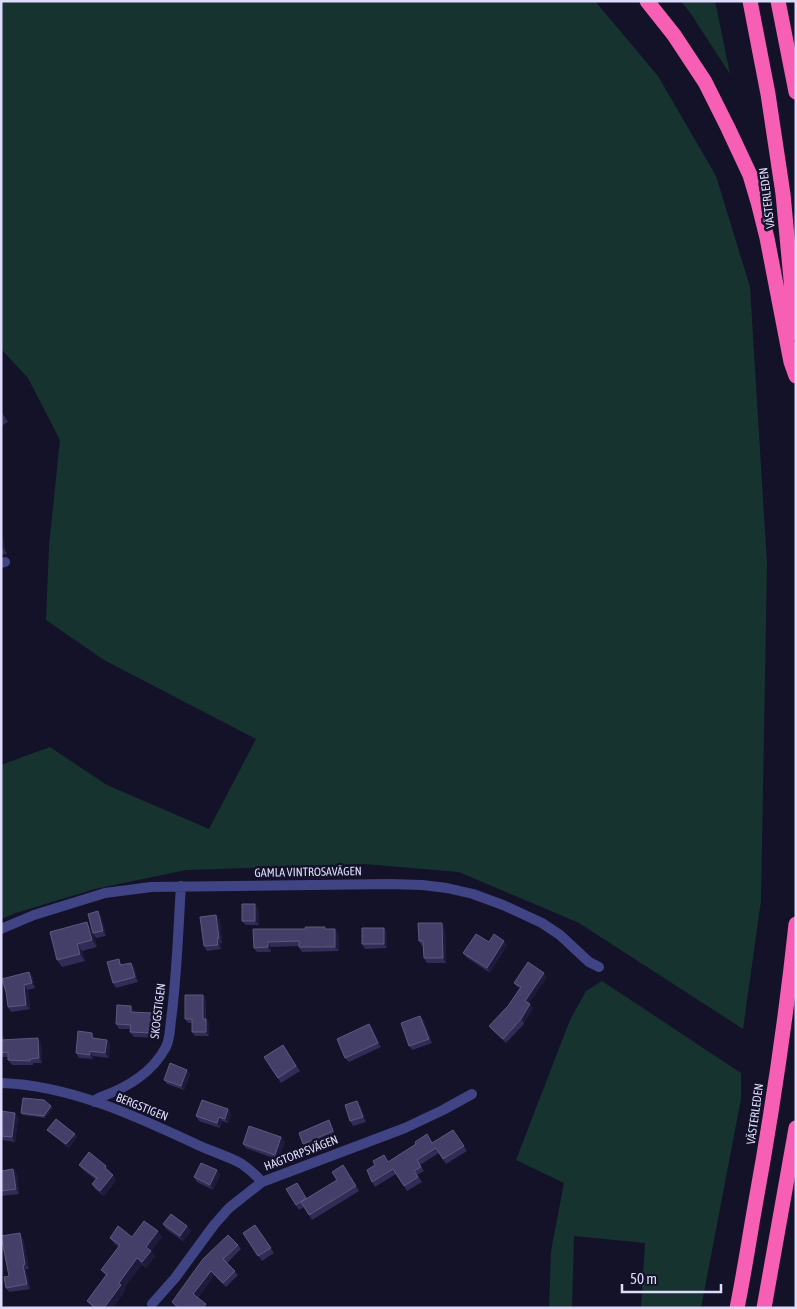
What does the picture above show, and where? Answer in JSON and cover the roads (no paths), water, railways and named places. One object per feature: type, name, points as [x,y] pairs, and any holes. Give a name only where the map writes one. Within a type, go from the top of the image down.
[{"type":"highway","points":[[647,1],[674,36],[705,82],[750,175],[765,229],[791,362],[796,376]]},
{"type":"highway","name":"VÄSTERLEDEN","points":[[750,1],[768,94],[783,194],[796,333]]},
{"type":"highway","points":[[778,1],[796,92]]},
{"type":"highway","name":"VÄSTERLEDEN","points":[[737,1308],[746,1266],[779,1056],[796,924]]},
{"type":"highway","points":[[764,1308],[796,1128]]},
{"type":"street","name":"GAMLA VINTROSAVÄGEN","points":[[1,929],[34,915],[105,893],[151,887],[422,885],[473,894],[496,902],[542,923],[560,935],[589,962],[599,966]]},
{"type":"street","name":"SKOGSTIGEN","points":[[95,1102],[101,1097],[132,1084],[145,1074],[156,1062],[167,1045],[174,1000],[181,886]]},
{"type":"street","name":"BERGSTIGEN","points":[[1,1083],[30,1084],[54,1089],[95,1102],[167,1130],[241,1164],[253,1172],[262,1182]]},
{"type":"street","name":"HAGTORPSVÄGEN","points":[[152,1304],[175,1278],[219,1219],[229,1208],[262,1182],[405,1128],[472,1094]]}]
